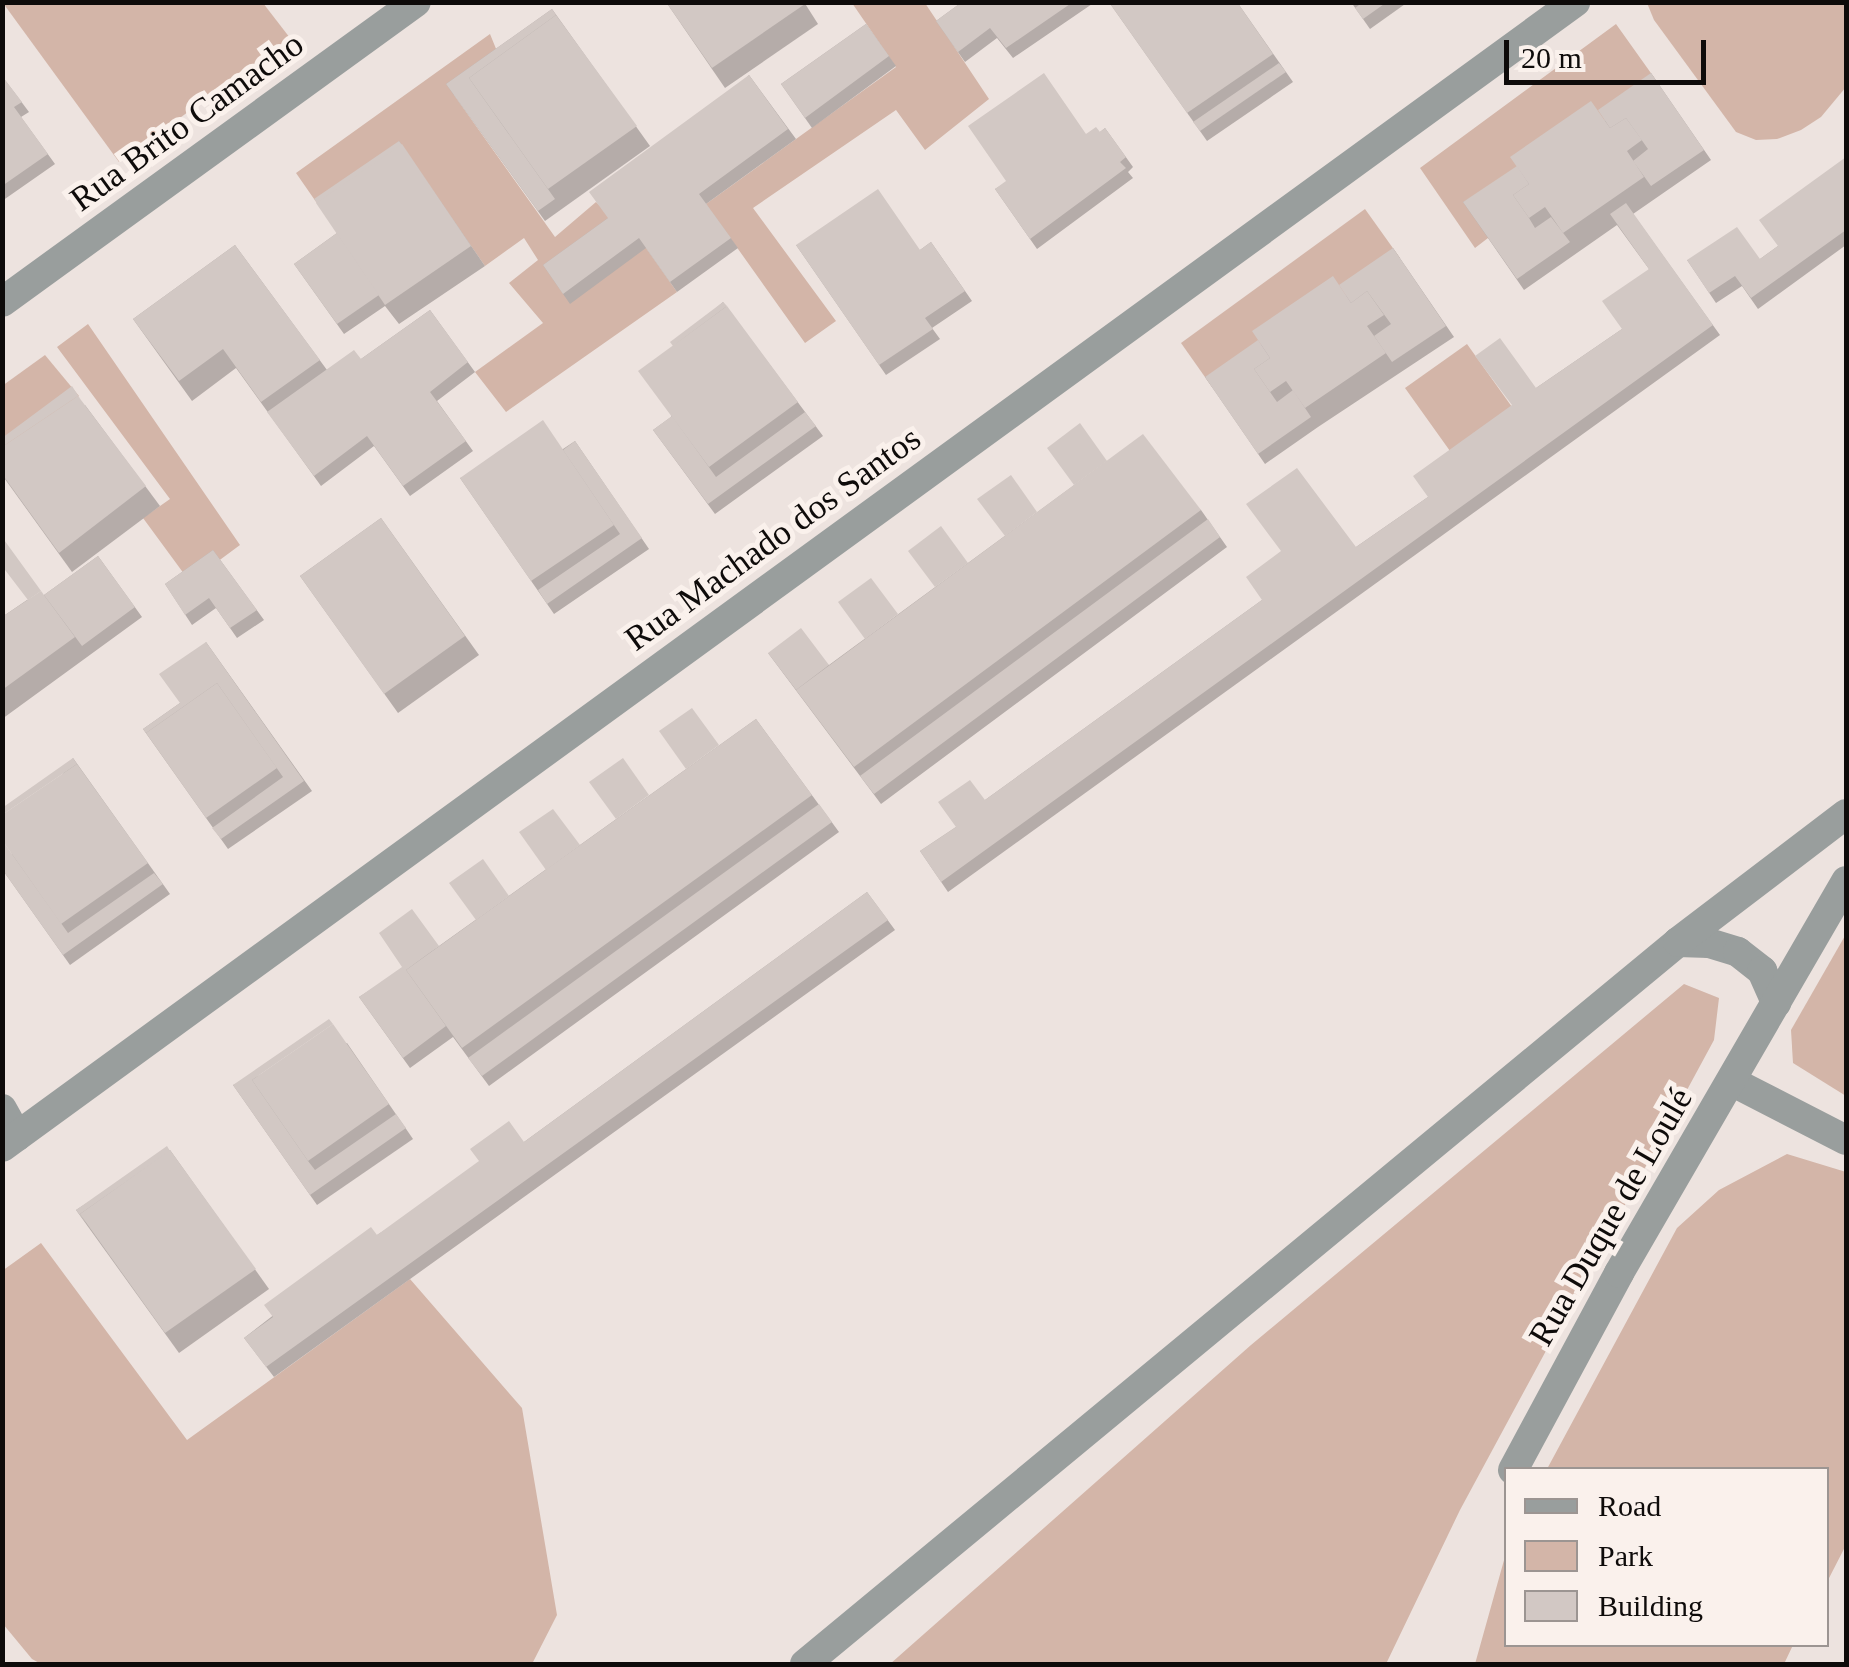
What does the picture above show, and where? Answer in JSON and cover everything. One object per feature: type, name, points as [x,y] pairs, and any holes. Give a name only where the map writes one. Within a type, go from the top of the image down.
[{"type":"street","name":"Rua Brito Camacho","points":[[2,302],[416,2]]},
{"type":"street","name":"Rua Machado dos Santos","points":[[2,1109],[10,1142],[1574,2]]},
{"type":"street","points":[[805,1664],[1678,942],[1846,814]]},
{"type":"street","name":"Rua Duque de Loulé","points":[[1515,1467],[1619,1273],[1846,882]]},
{"type":"street","points":[[1678,942],[1710,943],[1738,952],[1762,972],[1776,1003]]},
{"type":"street","points":[[1730,1081],[1846,1140]]},
{"type":"green space","points":[[3,3],[263,3],[290,38],[119,162]]},
{"type":"green space","points":[[852,3],[925,3],[989,99],[925,150],[896,110],[753,208],[836,321],[805,343],[706,204],[896,67]]},
{"type":"green space","points":[[1647,3],[1846,3],[1846,87],[1821,117],[1801,130],[1777,139],[1756,140],[1736,132],[1654,20]]},
{"type":"green space","points":[[1616,24],[1658,83],[1524,176],[1488,238],[1475,248],[1420,168]]},
{"type":"green space","points":[[490,34],[501,61],[454,95],[555,237],[596,202],[646,248],[677,292],[506,412],[475,372],[543,323],[509,283],[538,260],[524,238],[485,266],[406,152],[321,209],[296,173]]},
{"type":"green space","points":[[1365,209],[1400,258],[1212,387],[1181,343]]},
{"type":"green space","points":[[88,324],[240,545],[190,582],[143,518],[170,499],[57,347]]},
{"type":"green space","points":[[1467,344],[1512,407],[1450,451],[1405,388]]},
{"type":"green space","points":[[45,355],[79,396],[3,454],[2,386]]},
{"type":"green space","points":[[1846,934],[1846,1096],[1793,1063],[1791,1030]]},
{"type":"green space","points":[[1684,984],[1719,998],[1714,1040],[1460,1510],[1386,1664],[890,1664],[1251,1345]]},
{"type":"green space","points":[[1787,1154],[1846,1172],[1846,1545],[1829,1578],[1829,1467],[1548,1467],[1677,1228],[1719,1190]]},
{"type":"green space","points":[[41,1243],[187,1440],[410,1279],[522,1408],[557,1615],[532,1664],[41,1664],[32,1659],[3,1624],[2,1271]]},
{"type":"green space","points":[[1504,1560],[1504,1647],[1792,1647],[1784,1664],[1475,1664]]},
{"type":"building","points":[[666,2],[804,2],[805,4],[712,68]]},
{"type":"building","points":[[962,2],[1073,2],[1006,48],[990,28],[958,52],[936,21]]},
{"type":"building","points":[[1237,2],[1273,54],[1187,113],[1111,5]]},
{"type":"building","points":[[1363,2],[1387,2],[1363,19],[1355,8]]},
{"type":"building","points":[[552,9],[556,15],[469,78],[555,199],[538,211],[446,84]]},
{"type":"building","points":[[556,15],[637,126],[548,189],[469,78]]},
{"type":"building","points":[[866,24],[889,56],[805,118],[781,84]]},
{"type":"building","points":[[1279,63],[1286,72],[1200,131],[1193,122]]},
{"type":"building","points":[[1044,73],[1086,134],[1096,127],[1100,132],[1105,128],[1126,157],[1120,162],[1126,168],[1030,239],[995,189],[1006,181],[968,126]]},
{"type":"building","points":[[1651,73],[1704,150],[1651,186],[1633,161],[1648,149],[1626,118],[1610,128],[1598,110]]},
{"type":"building","points":[[749,75],[788,129],[699,194],[731,238],[670,282],[639,238],[563,294],[543,265],[608,218],[589,192]]},
{"type":"building","points":[[2,76],[22,102],[14,107],[48,154],[2,186]]},
{"type":"building","points":[[1591,101],[1610,128],[1626,118],[1642,140],[1627,151],[1644,177],[1563,233],[1545,207],[1529,218],[1513,195],[1529,184],[1510,157]]},
{"type":"building","points":[[399,141],[402,145],[317,203],[314,199]]},
{"type":"building","points":[[402,144],[471,246],[385,305],[316,203]]},
{"type":"building","points":[[1846,157],[1846,230],[1751,298],[1735,276],[1709,293],[1687,260],[1737,227],[1760,259],[1778,246],[1759,220]]},
{"type":"building","points":[[1517,166],[1529,184],[1513,195],[1535,228],[1551,217],[1570,242],[1517,279],[1463,202]]},
{"type":"building","points":[[878,189],[920,250],[931,242],[965,291],[925,318],[933,329],[879,365],[796,245]]},
{"type":"building","points":[[1626,203],[1713,325],[941,882],[920,851],[956,827],[938,802],[970,780],[985,800],[1262,600],[1246,577],[1281,551],[1246,504],[1297,468],[1356,547],[1428,497],[1413,476],[1512,405],[1475,356],[1500,338],[1536,388],[1622,329],[1602,301],[1649,269],[1610,214]]},
{"type":"building","points":[[337,233],[379,295],[337,324],[294,264]]},
{"type":"building","points":[[235,245],[320,360],[261,402],[223,349],[179,381],[133,319]]},
{"type":"building","points":[[1393,248],[1446,326],[1392,362],[1374,336],[1391,324],[1367,291],[1351,303],[1339,285]]},
{"type":"building","points":[[1333,276],[1351,303],[1367,291],[1384,315],[1367,326],[1386,353],[1305,408],[1286,381],[1270,392],[1254,369],[1270,358],[1252,331]]},
{"type":"building","points":[[723,302],[727,306],[673,346],[670,342]]},
{"type":"building","points":[[727,306],[798,402],[709,467],[638,371]]},
{"type":"building","points":[[430,310],[468,362],[430,392],[466,441],[403,486],[367,436],[314,476],[267,412],[354,350],[361,359]]},
{"type":"building","points":[[1258,340],[1270,358],[1254,369],[1277,402],[1293,390],[1311,417],[1258,454],[1205,377]]},
{"type":"building","points":[[72,386],[81,400],[78,396],[2,447],[2,438]]},
{"type":"building","points":[[78,396],[146,486],[59,553],[2,474],[2,447]]},
{"type":"building","points":[[805,412],[816,426],[708,504],[653,430],[672,416],[716,477]]},
{"type":"building","points":[[543,420],[614,525],[531,581],[460,478]]},
{"type":"building","points":[[1080,423],[1107,461],[1074,485],[1047,448]]},
{"type":"building","points":[[1143,434],[1201,510],[854,767],[796,690]]},
{"type":"building","points":[[575,441],[642,538],[547,604],[538,590],[620,534],[563,450]]},
{"type":"building","points":[[1011,475],[1037,512],[1005,536],[977,499]]},
{"type":"building","points":[[381,518],[465,636],[384,694],[300,576]]},
{"type":"building","points":[[1208,519],[1220,537],[874,794],[860,776]]},
{"type":"building","points":[[941,526],[968,563],[935,587],[908,551]]},
{"type":"building","points":[[2,537],[44,595],[98,556],[135,607],[82,646],[41,591],[28,600],[2,566]]},
{"type":"building","points":[[213,550],[257,610],[230,628],[209,598],[185,615],[165,584]]},
{"type":"building","points":[[871,578],[898,614],[865,639],[838,602]]},
{"type":"building","points":[[41,591],[75,637],[2,690],[2,617]]},
{"type":"building","points":[[801,628],[829,665],[796,690],[768,653]]},
{"type":"building","points":[[206,642],[304,781],[221,839],[212,828],[283,777],[217,683],[146,733],[143,729],[180,703],[159,674]]},
{"type":"building","points":[[217,683],[277,768],[206,818],[146,733]]},
{"type":"building","points":[[692,708],[719,745],[686,769],[659,731]]},
{"type":"building","points":[[756,719],[812,795],[462,1048],[406,970]]},
{"type":"building","points":[[73,758],[77,764],[2,815],[2,808]]},
{"type":"building","points":[[623,758],[649,795],[616,819],[589,782]]},
{"type":"building","points":[[77,764],[148,863],[61,924],[2,840],[2,815]]},
{"type":"building","points":[[819,804],[832,822],[482,1076],[468,1058]]},
{"type":"building","points":[[553,809],[580,845],[546,870],[519,832]]},
{"type":"building","points":[[2,840],[68,933],[154,873],[163,884],[63,955],[2,869]]},
{"type":"building","points":[[483,859],[509,896],[476,920],[449,883]]},
{"type":"building","points":[[867,892],[888,920],[266,1367],[244,1338],[273,1317],[264,1305],[371,1227],[377,1235],[479,1161],[470,1149],[509,1121],[524,1142]]},
{"type":"building","points":[[412,909],[439,946],[406,970],[446,1026],[403,1058],[359,997],[402,967],[379,933]]},
{"type":"building","points":[[329,1019],[333,1024],[252,1080],[308,1161],[315,1170],[396,1114],[406,1128],[310,1195],[233,1085]]},
{"type":"building","points":[[333,1024],[389,1104],[308,1161],[252,1080]]},
{"type":"building","points":[[167,1146],[170,1151],[80,1214],[87,1224],[76,1210]]},
{"type":"building","points":[[170,1150],[256,1269],[165,1333],[80,1214]]}]
